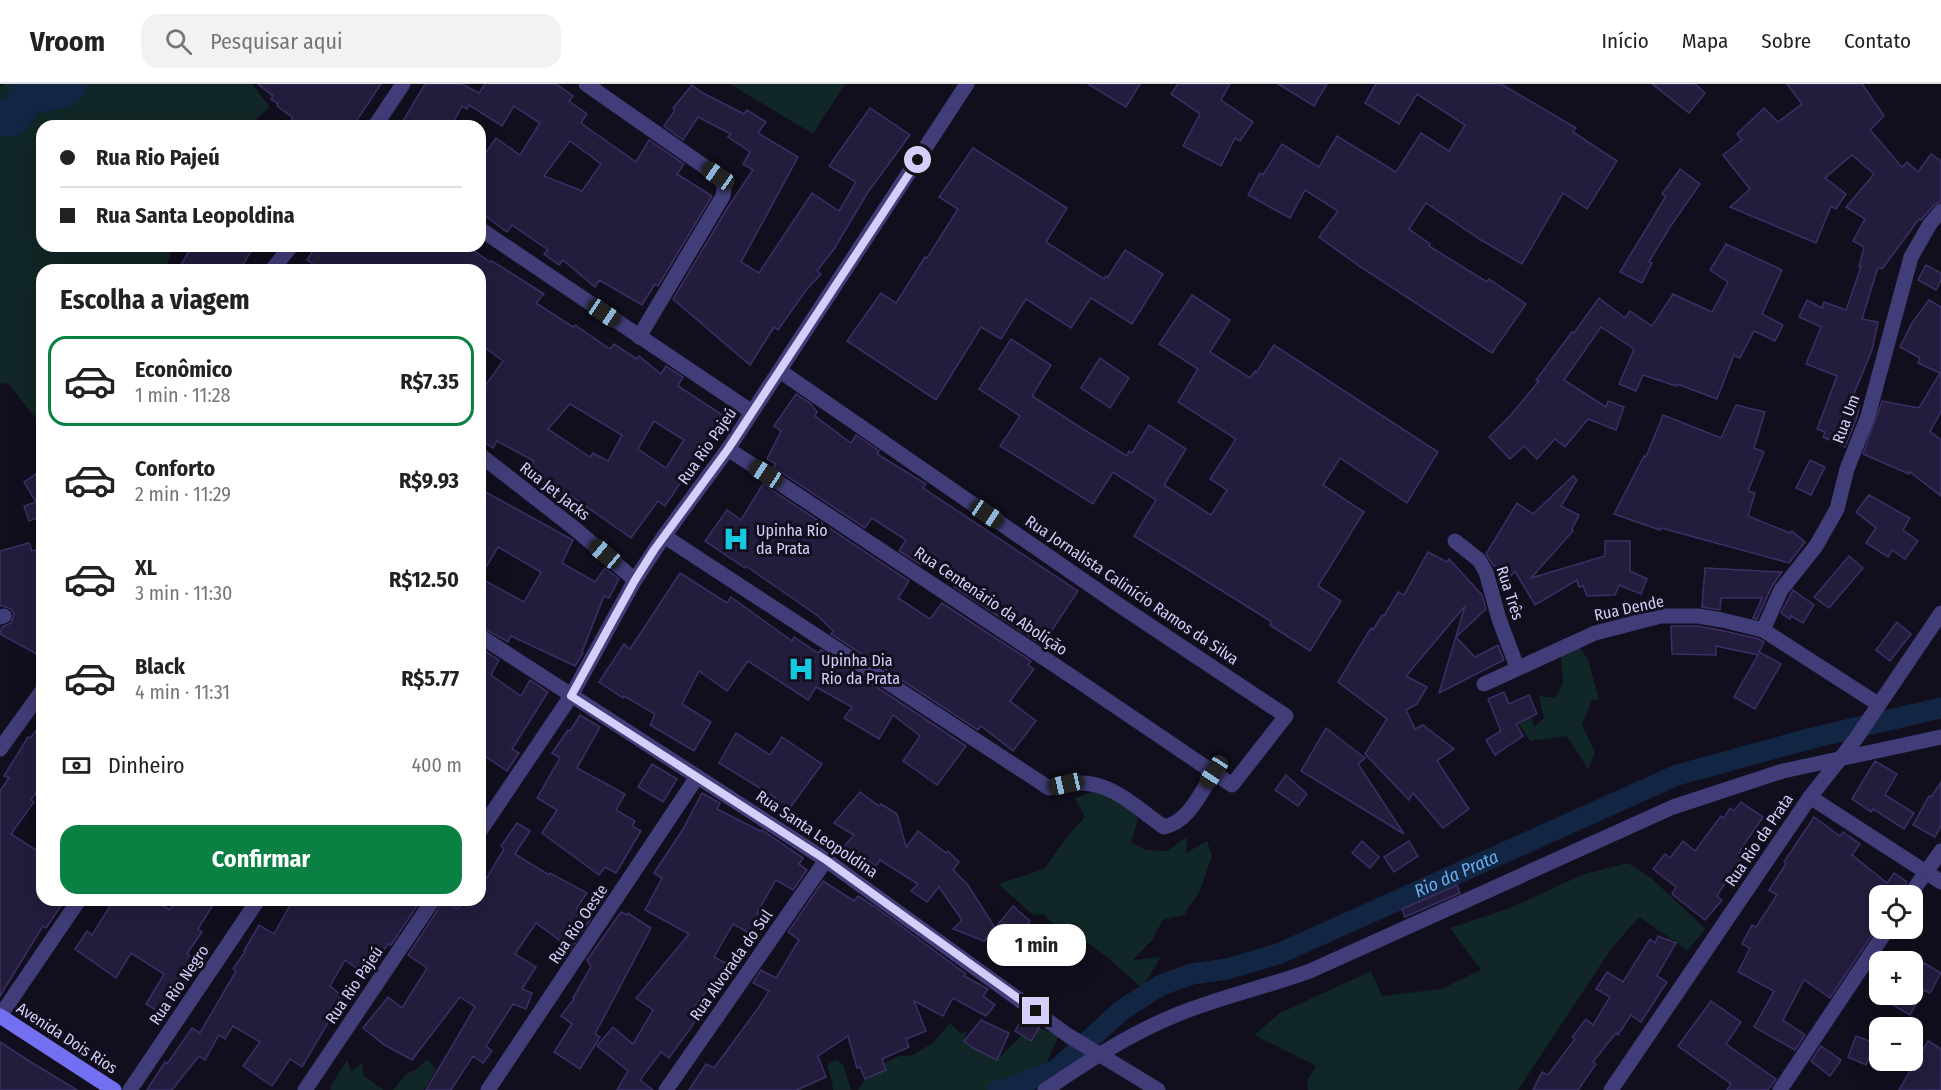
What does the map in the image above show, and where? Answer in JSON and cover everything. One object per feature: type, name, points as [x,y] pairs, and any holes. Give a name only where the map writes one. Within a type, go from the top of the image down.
[{"type":"main road","name":"Avenida Dois Rios","points":[[0,1016],[114,1090]]},
{"type":"street","points":[[379,120],[403,84]]},
{"type":"street","points":[[586,84],[718,176],[725,187],[723,196],[639,337]]},
{"type":"street","name":"Rua Rio Pajeú","points":[[486,822],[571,696],[635,580],[664,536],[728,449],[968,84]]},
{"type":"street","name":"Rua Um","points":[[1763,630],[1781,590],[1816,546],[1837,509],[1847,469],[1875,393],[1911,257],[1930,224],[1941,211]]},
{"type":"street","points":[[486,233],[752,412]]},
{"type":"street","name":"Rua Jornalista Calinício Ramos da Silva","points":[[780,371],[1109,598],[1286,716],[1232,785]]},
{"type":"street","name":"Rua Centenário da Abolição","points":[[728,449],[1232,785]]},
{"type":"street","name":"Rua Jet Jacks","points":[[486,460],[574,528],[635,580]]},
{"type":"street","points":[[664,536],[1049,788],[1066,784],[1091,783],[1111,790],[1164,826],[1174,825],[1188,812],[1214,772]]},
{"type":"street","name":"Rua Três","points":[[1455,540],[1479,560],[1486,572],[1499,619],[1517,667]]},
{"type":"street","name":"Rua Rio da Prata","points":[[1611,1090],[1810,796],[1855,740],[1941,612]]},
{"type":"street","name":"Rua Dende","points":[[1484,684],[1594,633],[1661,616],[1710,618],[1763,630],[1876,707]]},
{"type":"street","name":"Rua Santa Leopoldina","points":[[486,640],[826,860],[1071,1037],[1158,1090]]},
{"type":"street","points":[[0,749],[36,699]]},
{"type":"street","points":[[1045,1090],[1096,1052],[1177,1015],[1272,985],[1358,950],[1673,807],[1783,771],[1941,737]]},
{"type":"street","name":"Rua Rio Oeste","points":[[488,1090],[697,777]]},
{"type":"street","points":[[1810,796],[1941,882]]},
{"type":"street","points":[[1917,885],[1941,851]]},
{"type":"street","name":"Rua Alvorada do Sul","points":[[666,1090],[826,860]]},
{"type":"street","points":[[0,1016],[75,906]]},
{"type":"street","name":"Rua Rio Negro","points":[[130,1090],[254,906]]},
{"type":"street","name":"Rua Rio Pajeú","points":[[305,1090],[429,906]]},
{"type":"street","points":[[1780,1090],[1881,939]]},
{"type":"green space","points":[[5,84],[252,84],[270,107],[256,120],[36,120],[36,252],[171,252],[167,264],[36,264],[36,418],[8,383],[0,384],[0,87]]},
{"type":"green space","points":[[730,84],[845,84],[813,134]]},
{"type":"green space","points":[[1579,646],[1588,660],[1599,699],[1592,700],[1582,725],[1595,752],[1588,769],[1567,736],[1530,741],[1513,715],[1526,719],[1532,717],[1534,727],[1544,718],[1539,696],[1555,698],[1563,683],[1561,654]]},
{"type":"green space","points":[[1102,789],[1111,800],[1125,799],[1138,819],[1131,842],[1146,850],[1167,851],[1187,836],[1186,853],[1207,841],[1212,856],[1200,891],[1184,915],[1163,920],[1152,940],[1133,960],[1161,957],[1142,988],[1106,956],[1082,939],[1071,939],[1043,914],[1033,915],[998,884],[1044,869],[1085,817],[1075,798]]},
{"type":"green space","points":[[1628,863],[1651,878],[1706,929],[1687,950],[1639,917],[1611,949],[1518,1090],[1308,1090],[1307,1081],[1316,1066],[1254,1035],[1280,1013],[1371,971],[1382,996],[1441,989],[1481,970],[1450,928],[1510,908],[1584,874]]},
{"type":"green space","points":[[950,1023],[961,1034],[967,1030],[964,1041],[997,1060],[1022,1035],[1031,1043],[1039,1028],[1059,1035],[1048,1060],[1046,1082],[1034,1090],[858,1090],[865,1079],[885,1070],[883,1064],[899,1056],[913,1055],[933,1043]]},
{"type":"green space","points":[[427,1059],[436,1070],[424,1090],[393,1090],[407,1073],[417,1069]]},
{"type":"green space","points":[[347,1060],[351,1071],[362,1063],[364,1076],[384,1090],[331,1090],[330,1087]]},
{"type":"green space","points":[[835,1060],[843,1064],[851,1090],[833,1090],[827,1065]]},
{"type":"building","points":[[258,84],[381,84],[357,120],[292,120],[293,118],[271,99],[273,96]]},
{"type":"building","points":[[425,84],[462,84],[479,93],[485,84],[556,84],[573,96],[569,101],[587,114],[581,123],[636,162],[649,140],[684,164],[677,174],[712,196],[658,286],[655,284],[642,305],[599,280],[595,287],[563,260],[559,265],[544,254],[548,250],[512,225],[507,232],[486,216],[486,152],[496,138],[520,155],[540,123],[514,106],[502,126],[469,105],[467,109],[462,106],[454,120],[404,120]],"holes":[[[570,141],[601,164],[582,191],[544,176]]]},
{"type":"building","points":[[1088,84],[1140,84],[1126,107]]},
{"type":"building","points":[[1178,84],[1230,84],[1221,100],[1253,122],[1240,141],[1235,138],[1221,166],[1183,146],[1200,114],[1171,94]]},
{"type":"building","points":[[1278,84],[1327,84],[1314,106]]},
{"type":"building","points":[[1376,84],[1501,84],[1576,128],[1573,132],[1617,161],[1587,209],[1563,193],[1522,264],[1426,203],[1409,229],[1430,244],[1429,246],[1487,282],[1489,279],[1526,304],[1492,353],[1359,266],[1319,237],[1338,211],[1305,190],[1290,218],[1248,195],[1260,173],[1263,175],[1282,144],[1319,167],[1337,136],[1396,172],[1421,133],[1449,151],[1465,125],[1417,94],[1399,124],[1365,103]]},
{"type":"building","points":[[1652,84],[1695,84],[1705,93],[1689,113]]},
{"type":"building","points":[[1787,84],[1862,84],[1884,116],[1870,130],[1902,167],[1907,162],[1918,172],[1931,154],[1941,161],[1941,201],[1934,205],[1921,220],[1919,219],[1882,269],[1878,267],[1862,319],[1878,322],[1872,350],[1853,396],[1861,397],[1857,417],[1845,447],[1823,437],[1825,432],[1817,429],[1837,376],[1806,364],[1821,327],[1799,317],[1807,300],[1822,308],[1824,302],[1846,310],[1861,267],[1859,267],[1864,247],[1853,241],[1865,219],[1846,207],[1874,174],[1852,155],[1825,178],[1846,194],[1836,209],[1831,206],[1816,243],[1730,207],[1750,189],[1723,155],[1742,140],[1737,134],[1764,108],[1778,122],[1802,104]]},
{"type":"building","points":[[692,85],[744,114],[747,110],[766,122],[758,133],[798,157],[741,262],[759,273],[812,193],[839,211],[856,182],[829,166],[870,108],[910,135],[868,192],[834,249],[817,271],[821,274],[807,289],[778,330],[774,327],[750,365],[673,299],[753,170],[743,164],[750,152],[728,137],[731,134],[698,117],[683,140],[664,126],[675,110],[673,108]]},
{"type":"building","points":[[973,148],[1067,208],[1046,242],[1104,279],[1108,277],[1125,250],[1163,274],[1132,324],[1091,298],[1071,328],[1026,299],[1001,339],[981,327],[936,400],[847,341],[881,293],[896,303],[925,257],[927,258],[958,209],[939,197]]},
{"type":"building","points":[[1680,169],[1700,184],[1649,262],[1652,263],[1642,283],[1620,272],[1666,196],[1662,194]]},
{"type":"building","points":[[1726,244],[1782,270],[1762,314],[1783,325],[1775,341],[1754,331],[1740,358],[1734,355],[1717,399],[1677,384],[1676,386],[1643,375],[1636,391],[1619,384],[1634,349],[1601,327],[1564,380],[1606,407],[1608,401],[1624,407],[1616,430],[1588,419],[1565,447],[1555,439],[1537,459],[1524,446],[1510,459],[1489,437],[1539,381],[1536,380],[1599,298],[1625,318],[1630,311],[1652,326],[1673,294],[1712,312],[1728,282],[1710,270]]},
{"type":"building","points":[[188,252],[250,252],[244,264],[182,264]]},
{"type":"building","points":[[312,252],[476,252],[544,294],[536,303],[573,327],[575,325],[610,349],[614,344],[637,359],[639,356],[661,374],[666,366],[683,377],[678,386],[727,418],[695,457],[697,458],[665,506],[658,501],[631,538],[564,491],[561,496],[528,473],[534,461],[497,441],[493,448],[486,443],[486,385],[503,361],[486,348],[486,264],[313,264],[307,260]],"holes":[[[570,404],[622,435],[608,461],[593,453],[590,457],[548,429]],[[654,421],[684,440],[666,468],[638,449]]]},
{"type":"building","points":[[1926,265],[1941,273],[1941,280],[1936,290],[1918,280]]},
{"type":"building","points":[[1192,295],[1230,320],[1210,352],[1250,378],[1255,371],[1256,373],[1274,345],[1438,452],[1407,503],[1340,458],[1323,485],[1364,512],[1318,586],[1341,601],[1310,651],[1270,625],[1272,622],[1134,536],[1156,500],[1113,472],[1093,504],[1000,446],[1020,416],[979,389],[1011,339],[1051,365],[1032,396],[1086,431],[1127,456],[1129,451],[1132,453],[1149,425],[1186,449],[1164,485],[1211,515],[1227,490],[1210,479],[1236,439],[1178,402],[1198,369],[1159,344]]},
{"type":"building","points":[[1929,300],[1941,307],[1941,412],[1930,431],[1941,440],[1941,496],[1910,472],[1909,474],[1863,454],[1882,401],[1919,408],[1940,373],[1918,363],[1920,358],[1900,347],[1912,323]]},
{"type":"building","points":[[1100,358],[1129,378],[1110,408],[1081,388]]},
{"type":"building","points":[[796,394],[810,403],[817,412],[815,416],[851,443],[856,435],[879,451],[877,454],[926,484],[923,488],[1078,591],[1042,645],[954,587],[956,585],[951,581],[954,577],[927,560],[924,564],[922,562],[920,564],[899,551],[906,540],[872,518],[865,528],[773,467],[776,464],[767,459],[781,431],[774,426]]},
{"type":"building","points":[[1736,405],[1765,412],[1754,448],[1764,452],[1748,491],[1755,493],[1748,516],[1790,533],[1792,531],[1805,542],[1789,563],[1661,528],[1660,530],[1614,514],[1644,456],[1646,457],[1663,415],[1721,438]]},
{"type":"building","points":[[1810,460],[1825,467],[1811,495],[1796,488]]},
{"type":"building","points":[[36,474],[36,502],[24,482]]},
{"type":"building","points":[[1573,476],[1577,480],[1561,506],[1579,515],[1573,531],[1531,578],[1605,556],[1605,541],[1630,541],[1630,571],[1647,579],[1641,594],[1619,585],[1615,595],[1587,596],[1583,586],[1579,587],[1577,580],[1535,605],[1515,571],[1509,578],[1493,565],[1486,554],[1517,503],[1533,514]]},
{"type":"building","points":[[763,484],[909,581],[898,598],[930,619],[942,603],[1031,661],[1028,665],[1034,669],[1010,701],[1036,721],[1013,751],[981,726],[978,730],[831,634],[833,631],[818,616],[746,566],[745,568],[705,541],[727,510],[741,520]]},
{"type":"building","points":[[486,492],[573,540],[562,563],[595,582],[605,568],[619,579],[609,598],[604,596],[583,653],[575,666],[511,636],[508,642],[486,629],[486,581],[524,602],[541,572],[498,547],[486,567]]},
{"type":"building","points":[[1869,495],[1910,518],[1903,530],[1918,541],[1905,559],[1892,550],[1888,557],[1866,543],[1876,528],[1856,512]]},
{"type":"building","points":[[36,502],[36,518],[29,521],[24,506]]},
{"type":"building","points":[[29,543],[32,551],[36,550],[36,654],[0,634],[2,627],[11,623],[14,614],[11,609],[0,605],[0,551]]},
{"type":"building","points":[[1428,552],[1447,562],[1449,559],[1482,595],[1486,609],[1456,637],[1475,657],[1498,645],[1504,660],[1439,693],[1465,606],[1406,676],[1427,687],[1417,704],[1406,710],[1415,729],[1423,725],[1454,749],[1437,761],[1469,809],[1443,828],[1413,793],[1409,800],[1365,754],[1387,719],[1338,682],[1371,628],[1373,630],[1382,615],[1384,616],[1398,592],[1404,595]]},
{"type":"building","points":[[1849,556],[1863,568],[1829,608],[1814,597]]},
{"type":"building","points":[[1705,568],[1782,572],[1772,586],[1757,619],[1753,618],[1762,598],[1721,598],[1720,610],[1702,607]]},
{"type":"building","points":[[680,573],[727,603],[731,597],[792,641],[794,637],[818,653],[821,650],[966,746],[937,785],[903,761],[920,736],[893,715],[879,739],[844,718],[852,707],[816,687],[808,700],[748,661],[727,691],[699,671],[682,704],[711,722],[694,751],[650,725],[655,714],[624,696],[623,698],[599,682],[624,644],[630,649]]},
{"type":"building","points":[[1793,590],[1814,605],[1803,623],[1781,613]]},
{"type":"building","points":[[1897,622],[1911,634],[1890,661],[1876,650]]},
{"type":"building","points":[[1671,626],[1697,626],[1764,642],[1759,652],[1781,664],[1755,709],[1734,697],[1758,655],[1716,646],[1716,655],[1672,654]]},
{"type":"building","points":[[486,652],[499,660],[491,675],[521,696],[530,680],[548,692],[512,749],[519,753],[507,771],[486,757]]},
{"type":"building","points":[[1504,692],[1509,704],[1529,695],[1537,714],[1516,724],[1523,736],[1495,755],[1486,740],[1501,731],[1488,699]]},
{"type":"building","points":[[580,715],[600,727],[577,768],[625,794],[616,810],[635,821],[632,826],[641,831],[616,873],[605,867],[599,875],[542,833],[557,810],[537,798],[560,758],[552,753]]},
{"type":"building","points":[[1326,728],[1365,758],[1358,764],[1404,834],[1301,771]]},
{"type":"building","points":[[36,731],[36,792],[31,800],[34,802],[11,834],[36,850],[36,906],[61,906],[46,928],[43,926],[0,996],[0,791],[9,778],[4,776],[28,737],[30,738]]},
{"type":"building","points":[[736,733],[770,755],[782,737],[822,764],[787,812],[772,802],[776,798],[719,763]]},
{"type":"building","points":[[1875,761],[1897,774],[1885,795],[1914,813],[1904,829],[1873,809],[1871,812],[1852,799]]},
{"type":"building","points":[[652,764],[677,779],[663,802],[638,787]]},
{"type":"building","points":[[1286,775],[1307,794],[1298,806],[1275,790]]},
{"type":"building","points":[[1941,782],[1941,826],[1935,837],[1913,825],[1929,796],[1931,797]]},
{"type":"building","points":[[860,792],[879,806],[881,804],[897,814],[906,847],[918,831],[946,853],[948,851],[959,862],[953,870],[968,885],[995,928],[1013,906],[1030,921],[1008,949],[990,934],[984,941],[953,929],[962,920],[939,887],[927,902],[911,891],[918,884],[880,860],[876,866],[859,854],[855,858],[845,845],[854,835],[834,823]]},
{"type":"building","points":[[702,793],[720,803],[717,809],[762,830],[803,858],[799,864],[807,870],[793,890],[776,880],[757,913],[764,918],[754,936],[733,924],[714,957],[731,966],[723,981],[717,978],[694,1007],[702,1012],[669,1058],[661,1052],[640,1080],[653,1090],[617,1090],[628,1071],[597,1046],[613,1027],[633,1044],[653,1010],[636,998],[689,934],[645,910],[662,878],[654,873],[683,829]]},
{"type":"building","points":[[1741,802],[1763,817],[1739,852],[1743,855],[1717,896],[1722,900],[1705,920],[1672,894],[1676,887],[1653,869],[1665,854],[1670,858],[1683,841],[1695,851],[1721,816],[1724,818],[1730,808],[1734,811]]},
{"type":"building","points":[[1814,817],[1840,836],[1843,832],[1860,844],[1852,855],[1887,883],[1894,873],[1907,882],[1905,885],[1869,885],[1869,939],[1830,998],[1804,980],[1783,1020],[1805,1035],[1795,1050],[1754,1027],[1774,991],[1738,972],[1750,948],[1742,944],[1752,925],[1756,927],[1777,895],[1769,890],[1786,864],[1784,862]]},
{"type":"building","points":[[517,823],[530,831],[515,854],[549,875],[550,873],[587,893],[576,909],[590,920],[571,949],[536,923],[515,954],[536,967],[522,989],[532,993],[526,1009],[513,1004],[486,1046],[492,1051],[483,1063],[473,1056],[451,1090],[426,1090],[475,1007],[460,997],[412,1060],[383,1044],[363,1028],[388,997],[402,1008],[427,968],[408,955],[440,906],[452,906],[457,909],[459,906],[486,906],[486,879],[504,849],[501,846]]},
{"type":"building","points":[[1362,841],[1379,857],[1370,868],[1352,853]]},
{"type":"building","points":[[1409,841],[1418,856],[1394,872],[1384,857]]},
{"type":"building","points":[[823,881],[854,901],[858,896],[874,906],[966,974],[964,976],[988,989],[983,996],[995,1005],[986,1016],[953,998],[943,1016],[914,1001],[926,1031],[906,1039],[909,1047],[882,1059],[886,1070],[865,1079],[860,1067],[857,1068],[848,1036],[818,1056],[826,1077],[797,1090],[689,1090],[706,1064],[714,1068],[759,1007],[769,991],[753,983],[761,970],[776,978],[799,940],[788,932]]},
{"type":"building","points":[[1457,885],[1460,893],[1405,917],[1402,909]]},
{"type":"building","points":[[110,906],[163,906],[170,910],[173,906],[212,906],[198,929],[202,932],[187,954],[201,963],[194,975],[179,990],[164,1015],[146,1004],[164,974],[131,953],[116,978],[75,949],[87,931],[92,935]]},
{"type":"building","points":[[290,906],[417,906],[367,976],[345,960],[330,986],[343,997],[302,1067],[290,1059],[272,1086],[243,1066],[260,1042],[233,1026],[225,1039],[219,1035],[205,1060],[199,1056],[172,1090],[147,1090],[165,1062],[167,1064],[192,1028],[200,1033],[236,971],[233,969],[259,925],[274,934]]},
{"type":"building","points":[[621,912],[627,915],[628,913],[651,928],[595,1034],[600,1037],[580,1069],[554,1052],[572,1024],[561,1016],[574,999],[591,967],[587,960]]},
{"type":"building","points":[[1658,936],[1676,943],[1657,976],[1667,982],[1641,1022],[1631,1015],[1618,1035],[1616,1033],[1593,1062],[1596,1064],[1578,1090],[1533,1090],[1542,1072],[1548,1075],[1575,1039],[1572,1037],[1586,1019],[1593,1025],[1610,997],[1596,989],[1607,972],[1623,982],[1650,939],[1655,943]]},
{"type":"building","points":[[1924,963],[1941,973],[1930,993],[1924,990],[1923,992]]},
{"type":"building","points":[[1711,1001],[1741,1022],[1726,1044],[1776,1079],[1768,1090],[1727,1090],[1731,1084],[1678,1046]]},
{"type":"building","points":[[1893,1005],[1916,1005],[1910,1015]]},
{"type":"building","points":[[1023,1017],[1039,1028],[1031,1041],[1015,1031]]},
{"type":"building","points":[[981,1020],[1009,1033],[997,1060],[964,1041]]},
{"type":"building","points":[[1856,1036],[1869,1041],[1869,1057],[1866,1065],[1848,1057]]},
{"type":"building","points":[[1928,1041],[1941,1049],[1941,1090],[1899,1090],[1910,1071],[1923,1071],[1923,1049]]},
{"type":"building","points":[[0,1042],[26,1059],[77,1090],[0,1090]]},
{"type":"building","points":[[1821,1046],[1841,1060],[1830,1076],[1811,1061]]},
{"type":"waterway","name":"Rio da Prata","points":[[0,118],[13,118],[26,98],[63,90],[70,84]]},
{"type":"waterway","name":"Rio da Prata","points":[[998,1090],[1007,1089],[1056,1070],[1122,1010],[1161,985],[1192,974],[1227,969],[1278,954],[1677,775],[1816,737],[1941,708]]},
{"type":"place","name":"Upinha Rio da Prata","points":[[736,539]]},
{"type":"place","name":"Upinha Dia Rio da Prata","points":[[801,669]]},
{"type":"route","points":[[918,160],[728,449],[654,550],[571,696],[826,860],[1036,1011]]}]
